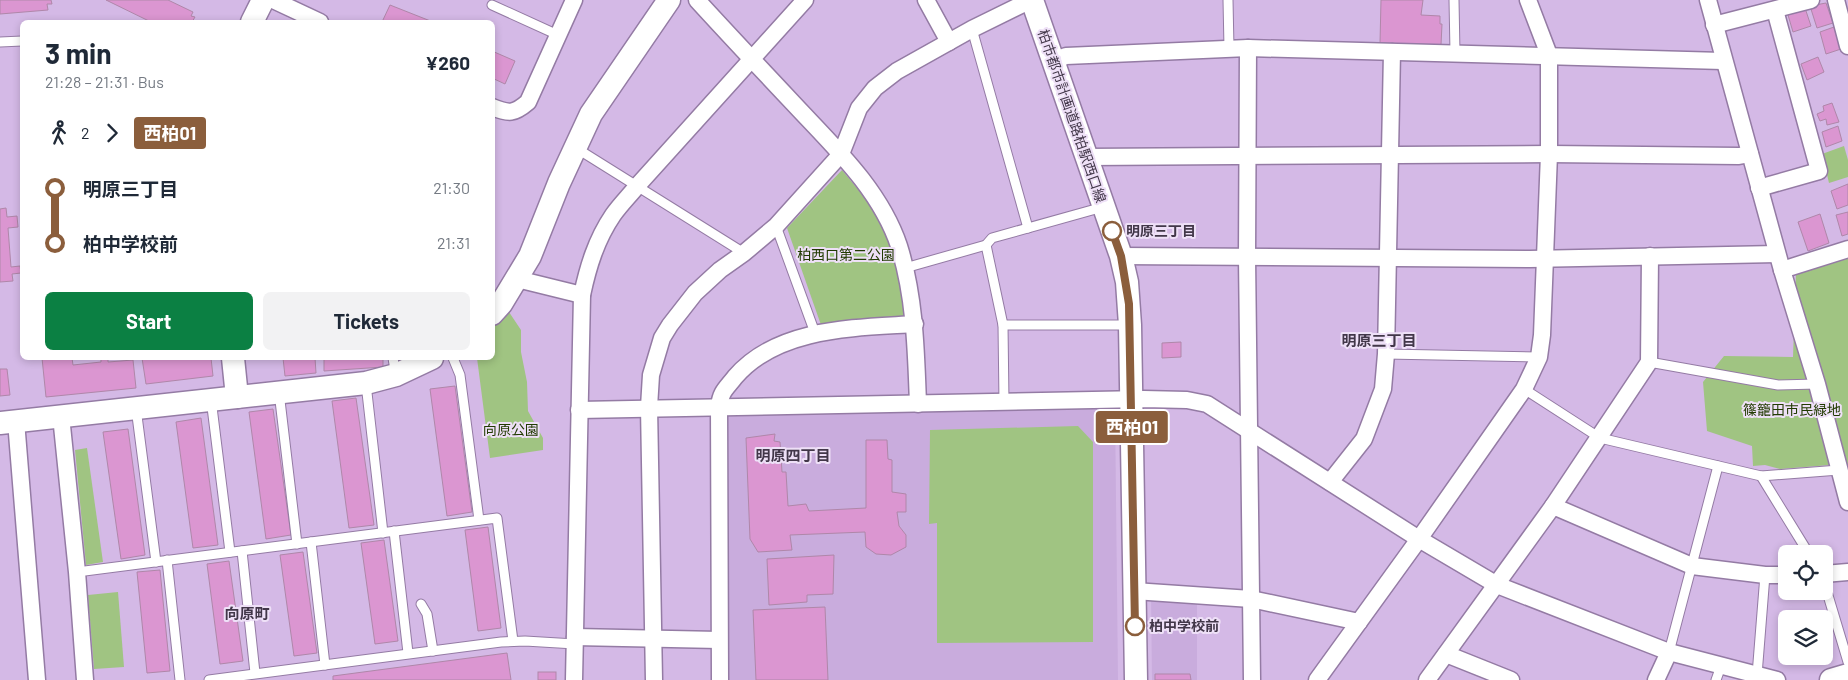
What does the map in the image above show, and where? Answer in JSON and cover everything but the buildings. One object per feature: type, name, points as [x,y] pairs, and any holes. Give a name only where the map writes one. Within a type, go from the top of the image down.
[{"type":"street","points":[[253,20],[263,0]]},
{"type":"street","points":[[273,0],[316,20]]},
{"type":"street","points":[[495,108],[506,113],[519,110],[528,102],[574,0]]},
{"type":"street","points":[[495,310],[517,279],[533,249],[560,182],[591,114],[668,0]]},
{"type":"street","points":[[698,0],[841,154],[875,196],[886,215],[899,245],[906,268],[915,324],[918,404]]},
{"type":"street","points":[[574,680],[582,296],[588,270],[597,245],[613,215],[805,0]]},
{"type":"street","points":[[926,0],[949,42]]},
{"type":"street","points":[[654,680],[649,407],[651,375],[662,338],[695,293],[720,270],[776,226],[841,154],[859,108],[875,88],[897,71],[972,29],[1032,0]]},
{"type":"street","name":"柏市都市計画道路柏駅西口線","points":[[1032,0],[1121,256],[1127,282],[1132,400],[1136,680]]},
{"type":"street","points":[[1317,680],[1419,539],[1524,388],[1539,358],[1542,336],[1549,154],[1549,55],[1528,0]]},
{"type":"street","points":[[1708,0],[1723,61],[1848,502]]},
{"type":"street","points":[[1714,25],[1811,0]]},
{"type":"street","points":[[1836,0],[1848,46]]},
{"type":"street","points":[[1759,188],[1818,171],[1775,10]]},
{"type":"street","points":[[1053,61],[1066,56],[1229,48],[1723,61]]},
{"type":"street","points":[[1248,48],[1248,430],[1252,680]]},
{"type":"street","points":[[1330,482],[1364,439],[1383,389],[1386,354],[1392,52]]},
{"type":"street","points":[[1086,157],[1549,154],[1739,156],[1750,154]]},
{"type":"street","points":[[1782,270],[1848,248]]},
{"type":"street","points":[[1121,256],[1545,259],[1777,254]]},
{"type":"street","points":[[1427,680],[1553,506],[1649,362],[1650,256]]},
{"type":"street","points":[[517,279],[582,296]]},
{"type":"street","points":[[720,680],[719,406],[721,395],[741,370],[768,351],[815,333],[915,324]]},
{"type":"street","points":[[233,360],[237,397]]},
{"type":"street","points":[[37,680],[8,422],[366,383],[396,366],[423,360]]},
{"type":"street","points":[[579,410],[649,407],[1132,400],[1187,400],[1207,404],[1419,539],[1496,585],[1718,673],[1757,675],[1777,680]]},
{"type":"street","points":[[61,416],[77,572],[85,680]]},
{"type":"street","points":[[1553,506],[1692,566],[1778,575]]},
{"type":"street","points":[[1833,573],[1848,572]]},
{"type":"street","points":[[1134,591],[1251,599],[1359,622]]},
{"type":"street","points":[[575,640],[653,638],[719,640]]},
{"type":"street","points":[[1656,680],[1669,652]]},
{"type":"street","points":[[1446,654],[1511,680]]},
{"type":"street","points":[[1831,680],[1848,675]]},
{"type":"lane","points":[[1228,0],[1229,48]]},
{"type":"lane","points":[[1454,0],[1455,53]]},
{"type":"lane","points":[[492,5],[558,35]]},
{"type":"lane","points":[[972,29],[1028,228]]},
{"type":"lane","points":[[0,42],[20,40]]},
{"type":"lane","points":[[576,148],[744,253]]},
{"type":"lane","points":[[906,268],[986,245],[992,238],[1103,207]]},
{"type":"lane","points":[[776,226],[815,333]]},
{"type":"lane","points":[[986,245],[1003,325],[1004,402]]},
{"type":"lane","points":[[1003,325],[1130,325]]},
{"type":"lane","points":[[1386,354],[1539,358]]},
{"type":"lane","points":[[454,360],[460,375],[478,520]]},
{"type":"lane","points":[[1649,362],[1778,385],[1816,384]]},
{"type":"lane","points":[[366,383],[383,533]]},
{"type":"lane","points":[[1524,388],[1600,438],[1761,476],[1839,470]]},
{"type":"lane","points":[[279,392],[297,544]]},
{"type":"lane","points":[[210,399],[230,552]]},
{"type":"lane","points":[[136,408],[156,562]]},
{"type":"lane","points":[[1669,652],[1718,466]]},
{"type":"lane","points":[[1761,476],[1803,545]]},
{"type":"lane","points":[[77,572],[497,518],[513,641]]},
{"type":"lane","points":[[394,531],[408,653]]},
{"type":"lane","points":[[310,542],[326,664]]},
{"type":"lane","points":[[242,551],[255,673]]},
{"type":"lane","points":[[167,560],[180,680]]},
{"type":"lane","points":[[1757,675],[1765,575]]},
{"type":"lane","points":[[1829,600],[1848,662]]},
{"type":"lane","points":[[421,604],[427,614],[433,651]]},
{"type":"lane","points":[[208,680],[513,641],[575,640]]},
{"type":"shaded area","points":[[1115,407],[1118,680],[726,680],[723,417],[729,412]]},
{"type":"shaded area","points":[[1151,595],[1197,599],[1197,680],[1152,680]]},
{"type":"green space","points":[[1844,146],[1848,160],[1848,177],[1829,183],[1822,154]]},
{"type":"green space","name":"柏西口第二公園","points":[[842,170],[880,216],[898,269],[908,318],[821,325],[787,228]]},
{"type":"green space","name":"篠籠田市民緑地","points":[[1848,254],[1848,478],[1830,465],[1780,469],[1765,465],[1753,466],[1752,446],[1707,431],[1703,382],[1724,356],[1793,357],[1796,272]]},
{"type":"green space","name":"向原公園","points":[[509,312],[521,330],[521,352],[527,382],[528,411],[543,438],[543,450],[490,458],[477,360],[495,360],[495,325]]},
{"type":"green space","points":[[1078,426],[1093,442],[1093,642],[937,643],[937,523],[929,524],[930,430]]},
{"type":"green space","points":[[87,448],[103,562],[86,565],[75,450]]},
{"type":"green space","points":[[118,592],[124,667],[94,669],[88,595]]},
{"type":"bus line","name":"西柏01","points":[[1112,231],[1121,256],[1127,282],[1129,304],[1135,626]]},
{"type":"place","name":"明原三丁目","points":[[1112,231]]},
{"type":"place","name":"柏中学校前","points":[[1135,626]]},
{"type":"district","name":"明原三丁目","points":[[1379,341]]},
{"type":"district","name":"明原四丁目","points":[[793,456]]},
{"type":"district","name":"向原町","points":[[247,614]]}]
